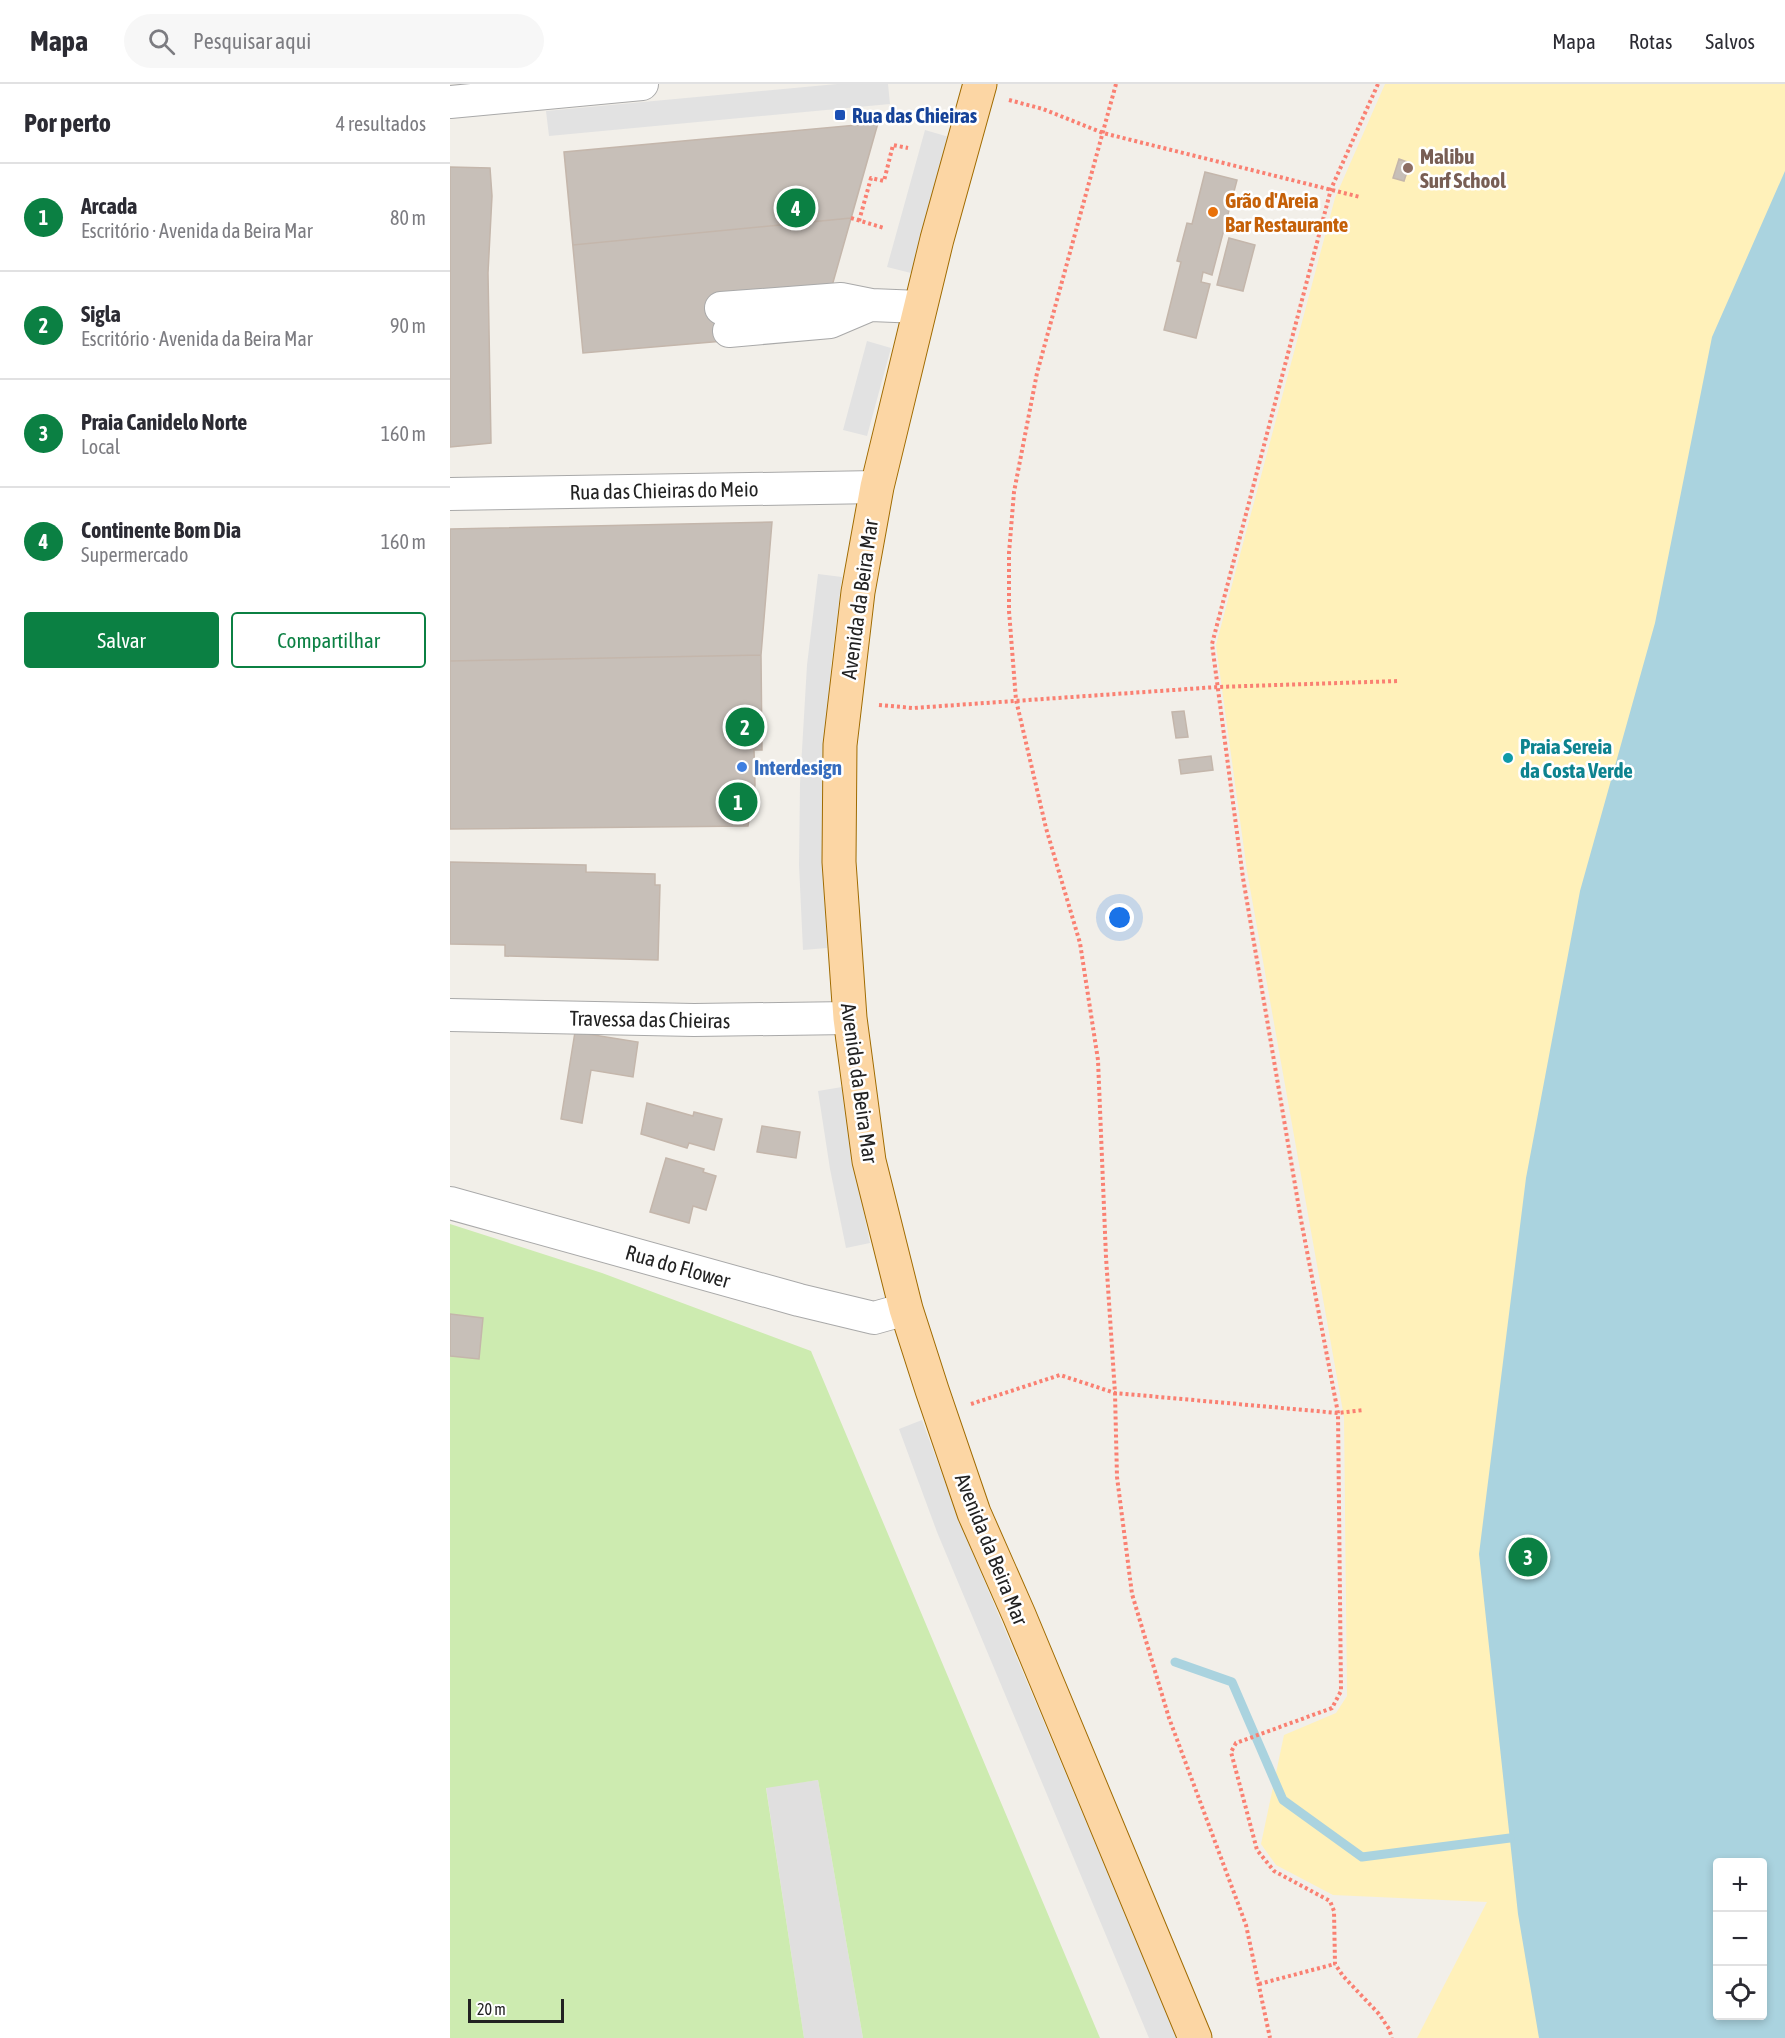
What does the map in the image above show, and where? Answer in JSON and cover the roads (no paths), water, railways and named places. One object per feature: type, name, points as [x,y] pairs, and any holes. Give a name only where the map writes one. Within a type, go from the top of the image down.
[{"type":"main road","name":"Avenida da Beira Mar","points":[[980,84],[920,307],[877,487],[862,561],[840,745],[839,862],[850,1018],[869,1161],[906,1309],[974,1513],[1019,1615],[1195,2038]]},
{"type":"street","points":[[450,102],[642,84]]},
{"type":"street","points":[[725,320],[841,299],[871,305],[920,307]]},
{"type":"street","name":"Rua das Chieiras do Meio","points":[[450,494],[877,487]]},
{"type":"street","name":"Travessa das Chieiras","points":[[450,1015],[694,1020],[850,1018]]},
{"type":"street","name":"Rua do Flower","points":[[450,1203],[874,1318],[906,1309]]},
{"type":"water","points":[[1785,171],[1785,2038],[1539,2038],[1518,1914],[1479,1554],[1526,1178],[1580,891],[1655,623],[1712,337]]},
{"type":"waterway","points":[[1175,1662],[1232,1682],[1283,1800],[1362,1857],[1510,1838]]},
{"type":"place","name":"Rua das Chieiras","points":[[840,115]]},
{"type":"place","name":"Malibu Surf School","points":[[1408,168]]},
{"type":"place","name":"Continente Bom Dia","points":[[796,208]]},
{"type":"place","name":"Grão d'Areia Bar Restaurante","points":[[1213,212]]},
{"type":"place","name":"Sigla","points":[[745,727]]},
{"type":"place","name":"Praia Sereia da Costa Verde","points":[[1508,758]]},
{"type":"place","name":"Interdesign","points":[[742,767]]},
{"type":"place","name":"Arcada","points":[[738,802]]},
{"type":"place","name":"Praia Canidelo Norte","points":[[1528,1557]]}]
